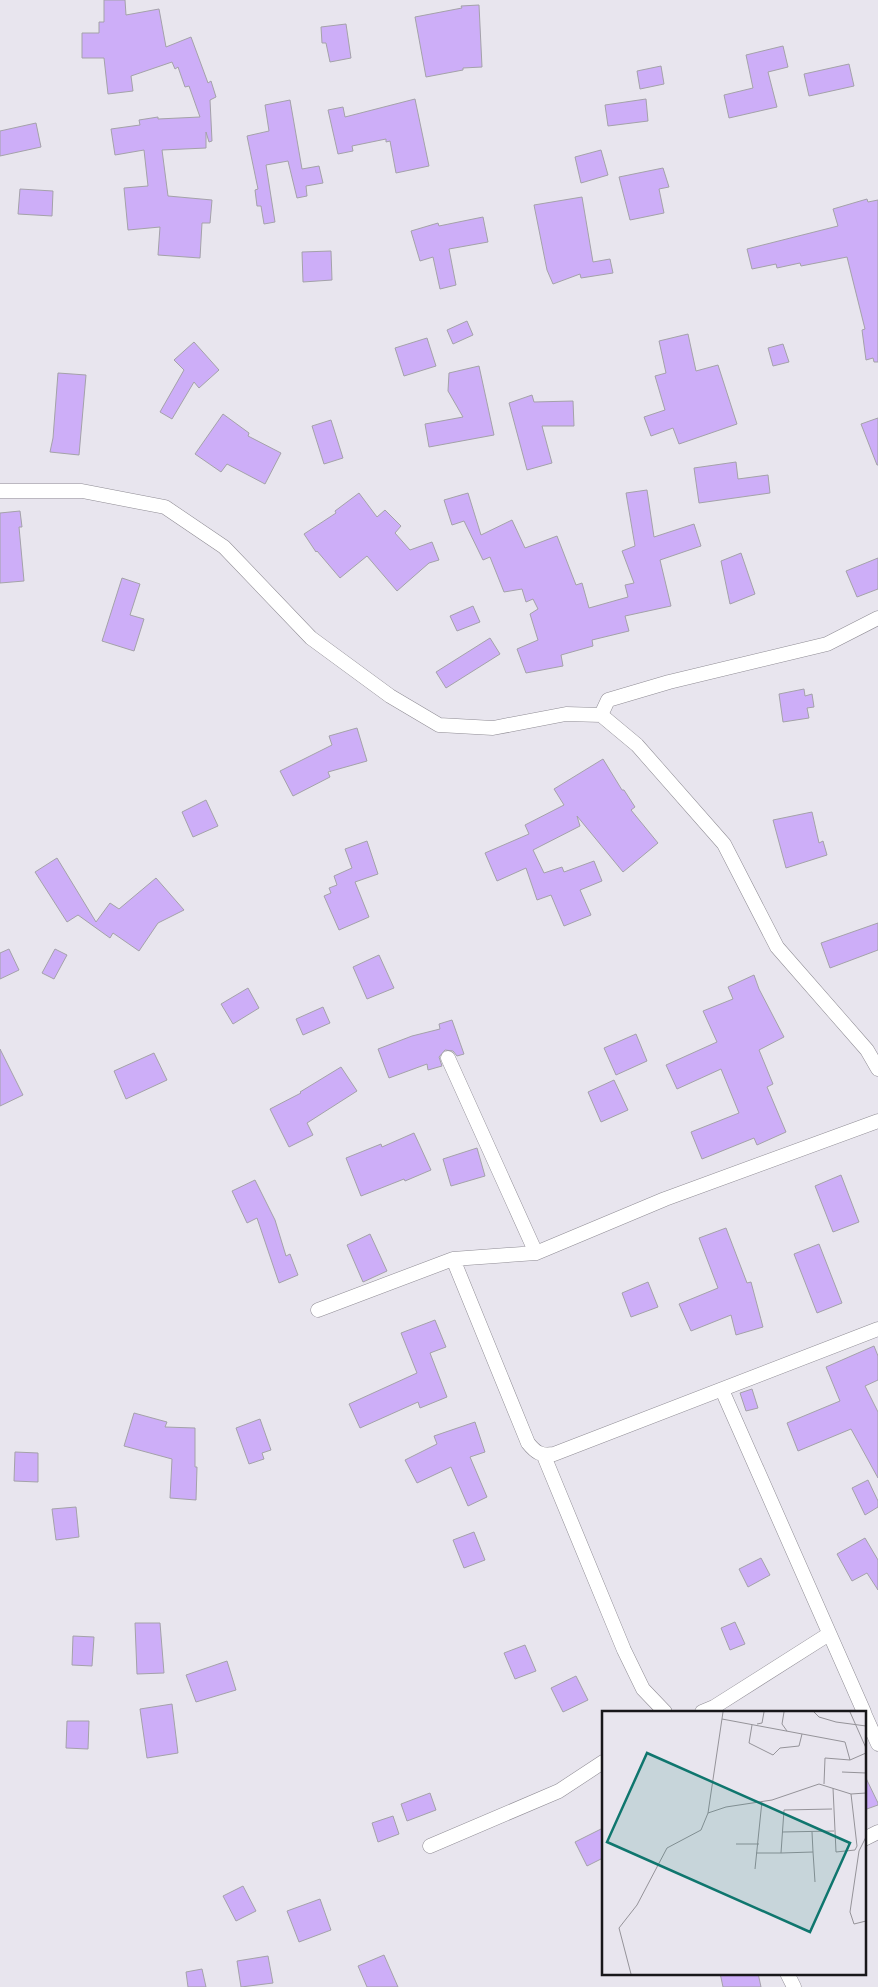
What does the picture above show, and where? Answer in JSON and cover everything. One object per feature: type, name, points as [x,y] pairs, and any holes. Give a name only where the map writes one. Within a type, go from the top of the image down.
[{"type":"street","points":[[0,491],[82,491],[164,507],[224,548],[312,638],[390,696],[439,725],[493,728],[566,714],[601,715],[637,745],[724,844],[777,947],[867,1050],[878,1069]]},
{"type":"street","points":[[601,715],[608,700],[669,682],[827,644],[878,618]]},
{"type":"street","points":[[448,1058],[536,1253]]},
{"type":"street","points":[[318,1310],[453,1259],[536,1253],[665,1199],[878,1121]]},
{"type":"street","points":[[453,1259],[528,1443],[536,1453],[544,1456],[554,1454],[878,1329]]},
{"type":"street","points":[[722,1390],[864,1711]]},
{"type":"street","points":[[544,1456],[624,1650],[643,1690],[664,1711]]},
{"type":"street","points":[[704,1711],[714,1707],[830,1634]]},
{"type":"street","points":[[866,1717],[878,1744]]},
{"type":"street","points":[[430,1846],[558,1791],[602,1763]]},
{"type":"street","points":[[866,1838],[878,1832]]},
{"type":"street","points":[[788,1974],[794,1987]]},
{"type":"building","points":[[104,0],[125,0],[126,15],[159,9],[166,47],[191,37],[208,83],[211,81],[216,97],[210,100],[212,141],[209,142],[206,132],[206,148],[162,150],[168,196],[212,200],[210,223],[202,223],[200,258],[158,255],[160,227],[128,230],[124,188],[148,186],[144,150],[115,155],[111,129],[140,125],[139,120],[158,117],[158,119],[200,117],[189,86],[185,87],[178,67],[175,69],[172,62],[131,76],[133,91],[108,94],[104,58],[82,58],[82,33],[99,33],[99,22],[104,22]]},
{"type":"building","points":[[479,5],[482,67],[463,68],[463,70],[426,77],[415,17],[462,8],[461,6]]},
{"type":"building","points":[[346,24],[351,58],[330,62],[326,43],[322,43],[321,27]]},
{"type":"building","points":[[783,46],[788,67],[768,72],[777,107],[729,118],[724,95],[753,88],[746,55]]},
{"type":"building","points":[[849,64],[854,86],[809,96],[804,74]]},
{"type":"building","points":[[661,66],[664,84],[640,89],[637,71]]},
{"type":"building","points":[[415,99],[429,166],[396,173],[390,141],[386,142],[386,139],[352,146],[353,151],[338,154],[328,110],[343,107],[345,117]]},
{"type":"building","points":[[646,99],[648,121],[608,126],[605,105]]},
{"type":"building","points":[[290,100],[302,169],[319,166],[323,183],[306,186],[307,196],[297,198],[288,161],[266,165],[275,222],[264,224],[261,206],[257,206],[255,190],[258,189],[247,136],[269,131],[265,105]]},
{"type":"building","points":[[36,123],[41,147],[0,156],[0,131]]},
{"type":"building","points":[[601,150],[608,175],[581,183],[575,157]]},
{"type":"building","points":[[663,168],[669,187],[659,189],[664,213],[630,220],[619,177]]},
{"type":"building","points":[[20,189],[53,191],[52,216],[18,214]]},
{"type":"building","points":[[582,197],[593,262],[610,259],[613,273],[581,278],[580,274],[553,284],[547,270],[534,205]]},
{"type":"building","points":[[867,199],[868,202],[878,200],[878,362],[874,362],[873,358],[866,360],[862,330],[865,329],[847,257],[801,266],[800,263],[777,268],[776,264],[752,269],[747,249],[838,226],[833,209]]},
{"type":"building","points":[[483,217],[488,242],[449,249],[456,285],[440,289],[433,257],[420,261],[411,231],[438,223],[439,226]]},
{"type":"building","points":[[331,251],[332,280],[303,282],[302,252]]},
{"type":"building","points":[[467,321],[473,335],[453,344],[447,330]]},
{"type":"building","points":[[688,334],[696,371],[718,365],[737,424],[679,444],[673,428],[651,436],[644,417],[665,410],[655,376],[666,373],[659,341]]},
{"type":"building","points":[[427,338],[436,366],[404,376],[395,348]]},
{"type":"building","points":[[194,342],[219,370],[199,388],[194,382],[172,419],[160,412],[184,370],[174,360]]},
{"type":"building","points":[[783,344],[789,362],[773,366],[768,348]]},
{"type":"building","points":[[479,366],[494,435],[429,447],[425,424],[463,417],[448,391],[449,373]]},
{"type":"building","points":[[58,373],[86,375],[79,455],[50,452],[53,438]]},
{"type":"building","points":[[532,395],[534,402],[573,401],[574,426],[542,426],[552,463],[527,470],[509,403]]},
{"type":"building","points":[[223,414],[249,433],[248,436],[281,453],[265,484],[227,464],[221,472],[195,454]]},
{"type":"building","points":[[878,418],[878,465],[877,465],[861,424]]},
{"type":"building","points":[[331,420],[343,458],[324,464],[312,426]]},
{"type":"building","points":[[736,462],[738,479],[768,475],[770,493],[699,503],[694,468]]},
{"type":"building","points":[[647,490],[654,537],[694,524],[701,546],[660,560],[671,606],[625,616],[629,631],[592,640],[593,646],[561,655],[563,666],[526,673],[517,649],[538,640],[530,614],[538,609],[533,599],[526,602],[522,589],[504,592],[490,557],[483,560],[464,521],[452,525],[444,500],[468,493],[481,535],[512,520],[525,548],[557,536],[576,585],[582,583],[589,608],[628,597],[625,585],[634,583],[622,551],[635,546],[626,493]]},
{"type":"building","points":[[359,493],[377,517],[385,510],[401,526],[395,533],[410,550],[432,542],[439,560],[429,563],[397,591],[367,556],[340,578],[316,552],[304,534],[336,513],[335,511]]},
{"type":"building","points":[[20,511],[22,527],[19,527],[24,581],[0,583],[0,513]]},
{"type":"building","points":[[741,553],[755,594],[730,604],[721,561]]},
{"type":"building","points":[[878,558],[878,589],[857,597],[846,571]]},
{"type":"building","points":[[122,578],[140,584],[130,615],[144,619],[134,651],[102,641]]},
{"type":"building","points":[[473,606],[480,622],[457,631],[450,616]]},
{"type":"building","points":[[490,638],[500,654],[446,688],[436,672]]},
{"type":"building","points":[[804,689],[805,696],[812,694],[814,707],[807,708],[809,718],[783,722],[779,694]]},
{"type":"building","points":[[357,728],[367,761],[328,772],[330,777],[293,796],[280,771],[332,745],[329,736]]},
{"type":"building","points":[[603,759],[635,807],[631,810],[658,843],[623,872],[577,816],[580,826],[533,850],[544,873],[562,867],[564,872],[594,861],[602,881],[580,890],[591,915],[564,926],[551,895],[537,900],[526,868],[497,881],[485,853],[529,834],[525,825],[564,805],[554,789]]},
{"type":"building","points":[[206,800],[218,826],[193,837],[182,812]]},
{"type":"building","points":[[812,812],[819,843],[823,841],[827,855],[786,868],[773,820]]},
{"type":"building","points":[[367,841],[378,874],[355,882],[369,917],[339,930],[324,896],[331,893],[329,888],[337,885],[334,876],[352,868],[345,849]]},
{"type":"building","points":[[57,858],[96,922],[110,903],[119,909],[156,878],[184,910],[158,923],[139,951],[113,933],[110,938],[78,915],[67,922],[35,872]]},
{"type":"building","points":[[878,923],[878,950],[830,968],[821,943]]},
{"type":"building","points":[[9,949],[19,970],[0,979],[0,953]]},
{"type":"building","points":[[55,949],[67,955],[54,979],[42,973]]},
{"type":"building","points":[[379,955],[394,988],[367,999],[353,967]]},
{"type":"building","points":[[754,975],[759,989],[784,1037],[759,1050],[773,1084],[767,1087],[786,1132],[757,1145],[754,1138],[702,1159],[691,1132],[739,1113],[721,1069],[677,1089],[666,1065],[717,1042],[703,1011],[733,999],[728,987]]},
{"type":"building","points":[[248,988],[259,1008],[233,1024],[221,1004]]},
{"type":"building","points":[[323,1007],[330,1023],[303,1035],[296,1019]]},
{"type":"building","points":[[452,1020],[464,1054],[457,1056],[453,1051],[445,1050],[439,1057],[442,1066],[428,1070],[427,1064],[389,1078],[378,1049],[412,1036],[440,1029],[439,1024]]},
{"type":"building","points":[[636,1034],[647,1061],[616,1075],[604,1048]]},
{"type":"building","points":[[0,1049],[23,1095],[0,1106]]},
{"type":"building","points":[[154,1053],[167,1080],[126,1099],[114,1071]]},
{"type":"building","points":[[341,1067],[357,1091],[307,1123],[313,1135],[289,1147],[270,1109],[301,1093]]},
{"type":"building","points":[[614,1080],[628,1110],[601,1122],[588,1092]]},
{"type":"building","points":[[414,1133],[431,1170],[361,1196],[346,1158],[381,1144],[382,1147]]},
{"type":"building","points":[[477,1148],[485,1176],[451,1186],[443,1159]]},
{"type":"building","points":[[841,1175],[859,1222],[833,1232],[815,1186]]},
{"type":"building","points":[[255,1180],[275,1220],[286,1256],[290,1254],[298,1275],[279,1283],[257,1218],[247,1223],[232,1191]]},
{"type":"building","points":[[726,1228],[747,1283],[751,1282],[763,1327],[736,1335],[731,1315],[691,1331],[679,1304],[718,1288],[699,1238]]},
{"type":"building","points":[[370,1234],[387,1271],[363,1282],[347,1245]]},
{"type":"building","points":[[819,1244],[842,1303],[817,1313],[794,1254]]},
{"type":"building","points":[[648,1282],[658,1307],[631,1317],[622,1293]]},
{"type":"building","points":[[435,1320],[446,1347],[430,1353],[447,1397],[420,1408],[418,1402],[360,1428],[349,1404],[417,1373],[401,1333]]},
{"type":"building","points":[[874,1346],[878,1356],[878,1380],[865,1386],[878,1412],[878,1478],[851,1429],[798,1451],[787,1423],[840,1401],[826,1367]]},
{"type":"building","points":[[752,1389],[758,1408],[746,1411],[740,1393]]},
{"type":"building","points":[[134,1413],[167,1422],[165,1427],[195,1428],[196,1500],[170,1498],[172,1459],[124,1446]]},
{"type":"building","points":[[260,1419],[271,1450],[262,1453],[264,1459],[249,1464],[236,1428]]},
{"type":"building","points":[[475,1422],[485,1452],[470,1457],[487,1497],[468,1506],[451,1467],[417,1483],[405,1460],[437,1444],[434,1436]]},
{"type":"building","points":[[15,1452],[38,1453],[38,1482],[14,1481]]},
{"type":"building","points":[[868,1480],[878,1501],[878,1507],[865,1515],[852,1488]]},
{"type":"building","points":[[76,1507],[79,1537],[56,1540],[52,1509]]},
{"type":"building","points":[[474,1532],[485,1560],[464,1568],[453,1540]]},
{"type":"building","points":[[865,1538],[878,1560],[878,1590],[867,1573],[852,1581],[837,1554]]},
{"type":"building","points":[[761,1558],[770,1575],[748,1587],[739,1569]]},
{"type":"building","points":[[735,1622],[745,1644],[730,1650],[721,1628]]},
{"type":"building","points":[[135,1623],[160,1623],[164,1673],[137,1674]]},
{"type":"building","points":[[73,1636],[94,1637],[92,1666],[72,1665]]},
{"type":"building","points":[[525,1645],[536,1671],[515,1679],[504,1653]]},
{"type":"building","points":[[227,1661],[236,1690],[196,1702],[186,1675]]},
{"type":"building","points":[[576,1676],[588,1700],[563,1712],[551,1688]]},
{"type":"building","points":[[172,1704],[178,1753],[147,1758],[140,1709]]},
{"type":"building","points":[[67,1721],[89,1721],[88,1749],[66,1748]]},
{"type":"building","points":[[866,1778],[878,1803],[878,1805],[866,1809]]},
{"type":"building","points":[[430,1793],[436,1810],[407,1821],[401,1804]]},
{"type":"building","points":[[393,1816],[399,1834],[378,1842],[372,1823]]},
{"type":"building","points":[[602,1828],[602,1858],[587,1866],[575,1842]]},
{"type":"building","points":[[243,1886],[256,1911],[236,1921],[223,1896]]},
{"type":"building","points":[[320,1899],[331,1930],[299,1942],[287,1911]]},
{"type":"building","points":[[384,1955],[398,1987],[367,1987],[358,1966]]},
{"type":"building","points":[[268,1956],[273,1983],[241,1987],[237,1961]]},
{"type":"building","points":[[202,1969],[206,1987],[188,1987],[186,1972]]},
{"type":"building","points":[[720,1974],[758,1974],[761,1987],[723,1987]]}]
